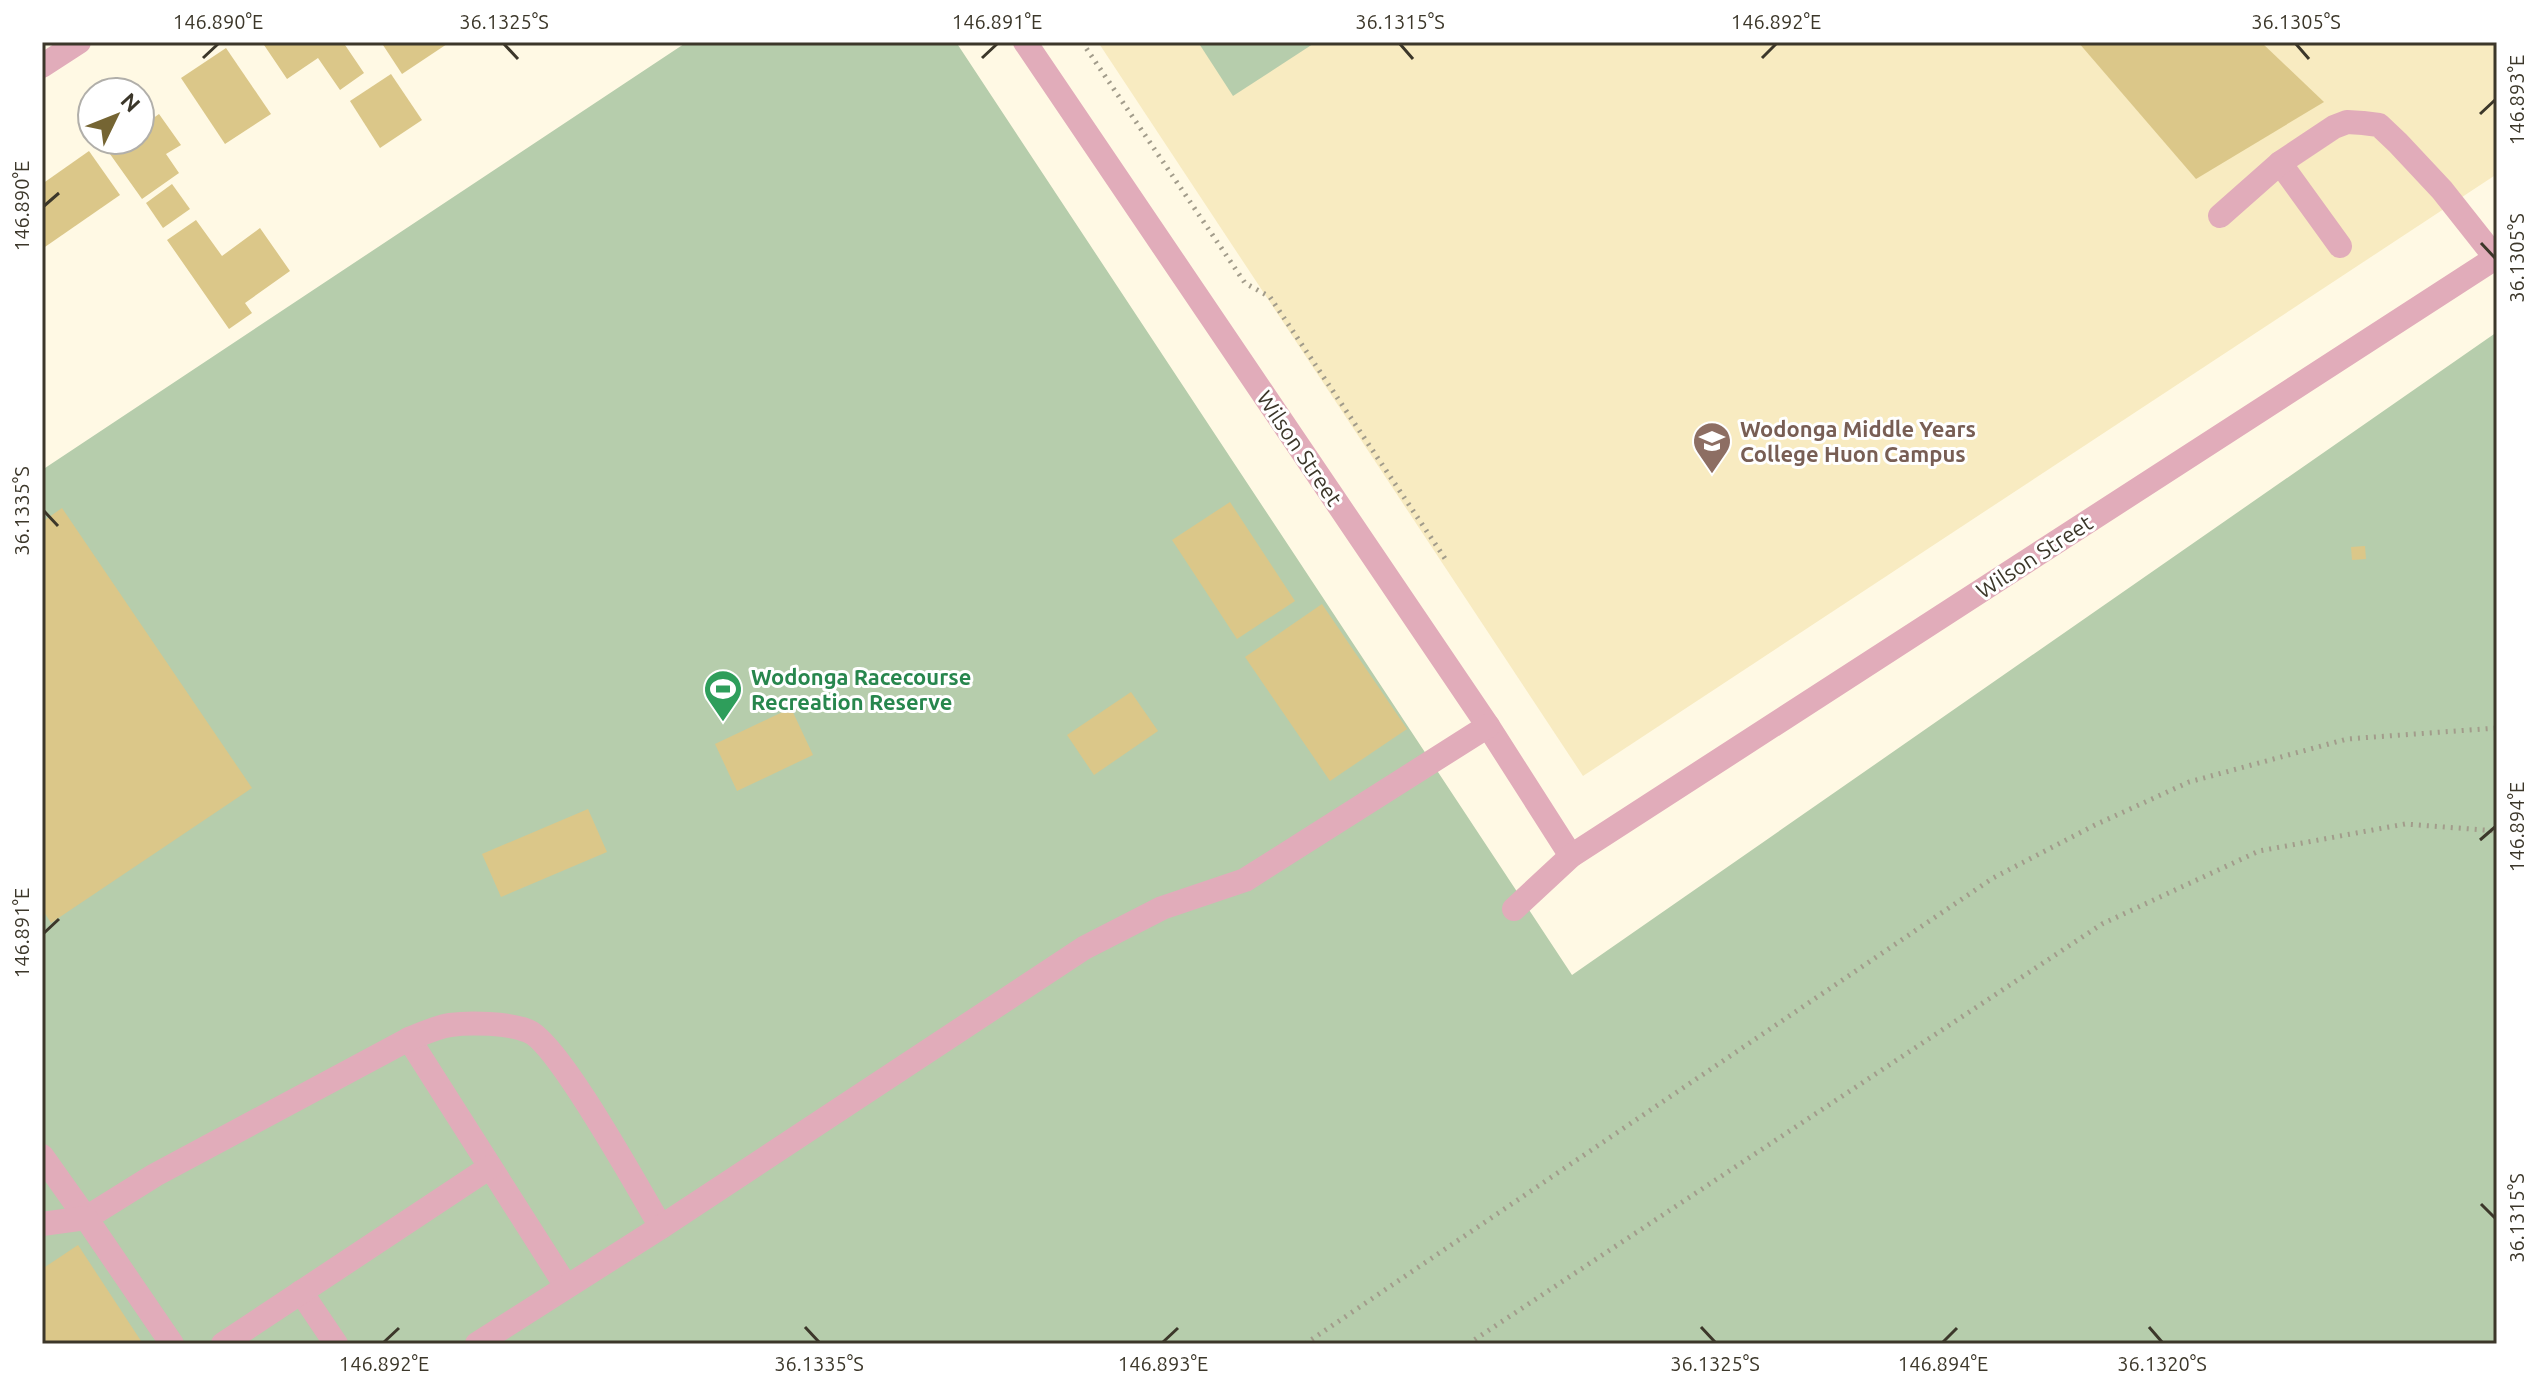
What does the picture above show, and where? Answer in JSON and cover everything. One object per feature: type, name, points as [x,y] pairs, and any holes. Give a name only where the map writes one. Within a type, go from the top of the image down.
[{"type":"street","points":[[42,66],[79,42]]},
{"type":"street","name":"Wilson Street","points":[[1025,42],[1488,726],[1571,856]]},
{"type":"street","points":[[2220,216],[2280,163],[2334,127],[2347,122],[2379,125],[2442,190],[2496,257]]},
{"type":"street","points":[[2280,163],[2340,246]]},
{"type":"street","name":"Wilson Street","points":[[1514,909],[1571,856],[2496,257]]},
{"type":"street","points":[[477,1344],[661,1227],[1084,948],[1162,908],[1245,880],[1488,726]]},
{"type":"street","points":[[42,1224],[86,1218],[155,1175],[409,1039],[448,1025],[485,1024],[530,1031],[546,1044],[567,1072],[661,1227]]},
{"type":"street","points":[[409,1039],[566,1286]]},
{"type":"street","points":[[42,1156],[172,1344]]},
{"type":"street","points":[[223,1344],[490,1167]]},
{"type":"street","points":[[301,1292],[336,1344]]},
{"type":"path","points":[[1082,42],[1245,283],[1270,297],[1448,563]]},
{"type":"path","points":[[1305,1344],[1993,878],[2095,825],[2189,782],[2347,739],[2497,728]]},
{"type":"path","points":[[1468,1344],[2102,924],[2259,851],[2405,824],[2497,831]]},
{"type":"shaded area","name":"Wodonga Middle Years College Huon Campus","points":[[1098,42],[2497,42],[2497,174],[1583,776]]},
{"type":"green space","name":"Wodonga Racecourse Recreation Reserve","points":[[687,42],[956,42],[1572,975],[2497,332],[2497,1344],[42,1344],[42,470]]},
{"type":"green space","points":[[1198,42],[1316,42],[1233,96]]},
{"type":"building","points":[[262,42],[343,42],[364,73],[340,90],[318,58],[287,79]]},
{"type":"building","points":[[381,42],[450,42],[402,74]]},
{"type":"building","points":[[2078,42],[2261,42],[2324,102],[2196,179]]},
{"type":"building","points":[[226,48],[271,114],[225,144],[181,78]]},
{"type":"building","points":[[391,74],[422,120],[380,148],[350,101]]},
{"type":"building","points":[[159,114],[181,145],[166,154],[179,173],[142,199],[111,156],[156,156],[156,116]]},
{"type":"building","points":[[82,156],[93,156],[120,195],[42,249],[42,184]]},
{"type":"building","points":[[172,184],[190,209],[163,228],[146,203]]},
{"type":"building","points":[[196,220],[222,256],[260,228],[290,271],[245,303],[252,313],[229,329],[167,240]]},
{"type":"building","points":[[1230,502],[1295,601],[1237,639],[1172,540]]},
{"type":"building","points":[[62,508],[252,788],[51,923],[42,909],[42,522]]},
{"type":"building","points":[[2365,546],[2366,559],[2352,560],[2351,547]]},
{"type":"building","points":[[1322,604],[1407,729],[1330,781],[1245,657]]},
{"type":"building","points":[[1131,692],[1158,731],[1094,775],[1067,735]]},
{"type":"building","points":[[791,708],[813,755],[737,791],[715,744]]},
{"type":"building","points":[[588,809],[607,852],[501,897],[482,854]]},
{"type":"building","points":[[78,1245],[143,1344],[42,1344],[42,1269]]},
{"type":"place","name":"Wodonga Middle Years College Huon Campus","points":[[1712,475]]},
{"type":"place","name":"Wodonga Racecourse Recreation Reserve","points":[[723,723]]}]
